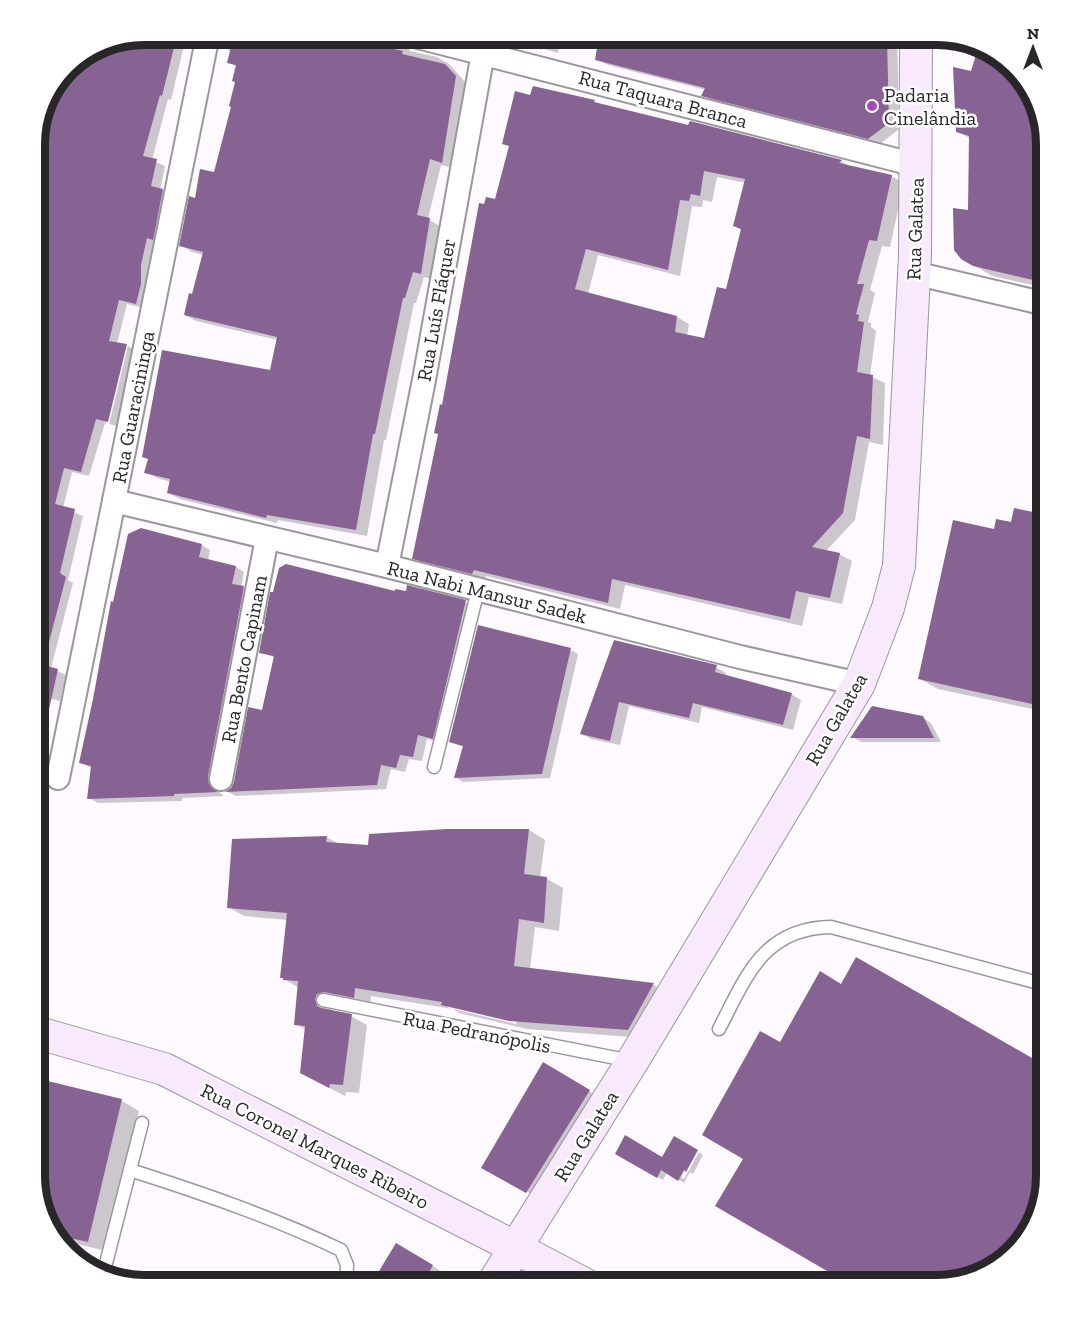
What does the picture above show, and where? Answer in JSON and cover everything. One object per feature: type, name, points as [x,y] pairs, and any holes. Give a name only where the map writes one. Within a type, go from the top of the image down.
[{"type":"street","name":"Rua Guaracininga","points":[[58,778],[206,45]]},
{"type":"street","name":"Rua Taquara Branca","points":[[455,45],[916,165]]},
{"type":"street","name":"Rua Galatea","points":[[499,1275],[633,1062],[859,684],[888,608],[899,566],[914,273],[916,45]]},
{"type":"street","name":"Rua Luís Fláquer","points":[[387,566],[424,380],[483,52]]},
{"type":"street","points":[[914,273],[1036,301]]},
{"type":"street","name":"Rua Nabi Mansur Sadek","points":[[114,501],[387,566],[740,657],[859,684]]},
{"type":"street","name":"Rua Bento Capinam","points":[[220,779],[267,538]]},
{"type":"street","name":"Rua Coronel Marques Ribeiro","points":[[45,1035],[164,1069],[566,1275]]},
{"type":"lane","points":[[434,767],[478,590]]},
{"type":"lane","points":[[719,1029],[750,969],[780,939],[811,927],[831,927],[1036,982]]},
{"type":"lane","name":"Rua Pedranópolis","points":[[323,1000],[633,1062]]},
{"type":"lane","points":[[105,1267],[142,1123]]},
{"type":"lane","points":[[130,1170],[220,1198],[291,1226],[341,1250],[347,1265],[347,1275]]},
{"type":"building","points":[[175,45],[162,96],[160,95],[143,156],[157,159],[151,186],[163,189],[153,240],[147,238],[136,304],[119,300],[109,341],[127,344],[108,422],[96,419],[81,472],[64,468],[55,504],[75,509],[60,573],[66,577],[45,657],[45,138],[47,125],[62,89],[74,74],[89,62],[125,47]]},
{"type":"building","points":[[232,45],[375,45],[445,64],[456,76],[442,163],[430,159],[417,215],[430,218],[421,274],[413,272],[405,298],[403,298],[375,434],[373,434],[356,530],[267,515],[266,518],[167,493],[170,479],[144,473],[148,459],[142,457],[162,350],[270,370],[277,337],[184,315],[203,252],[179,246],[189,196],[195,198],[200,169],[214,172],[235,82],[232,81],[236,65],[227,63]]},
{"type":"building","points":[[597,45],[887,45],[889,123],[868,139],[701,96],[705,88],[595,60]]},
{"type":"building","points":[[976,53],[986,58],[1003,71],[1003,78],[1010,78],[1019,89],[1033,118],[1036,144],[1036,281],[973,266],[961,259],[954,250],[953,208],[968,210],[969,136],[956,132],[953,67],[971,71]]},
{"type":"building","points":[[533,86],[688,125],[690,121],[842,160],[839,163],[892,175],[877,241],[869,240],[857,284],[864,284],[856,314],[859,315],[858,321],[864,322],[857,372],[873,375],[870,439],[857,436],[843,513],[812,547],[840,553],[830,598],[796,591],[790,619],[612,579],[608,603],[474,570],[472,574],[412,559],[438,434],[434,433],[440,404],[442,405],[479,203],[484,204],[486,197],[495,199],[509,146],[502,144],[515,91],[530,95]],"holes":[[[704,171],[745,179],[733,226],[741,229],[726,289],[717,287],[704,338],[675,332],[677,316],[575,289],[586,249],[668,270],[680,200],[689,201],[691,194],[700,196]]]},
{"type":"building","points":[[1014,508],[1036,513],[1036,705],[918,679],[953,520],[994,529],[996,519],[1011,522]]},
{"type":"building","points":[[141,528],[202,544],[199,557],[236,566],[232,584],[244,586],[208,776],[209,784],[218,792],[87,799],[91,766],[79,763],[111,601],[113,602],[128,534]]},
{"type":"building","points":[[286,564],[395,591],[395,589],[406,591],[407,585],[466,600],[433,739],[418,735],[413,757],[400,755],[396,768],[381,765],[377,785],[225,792],[234,782],[248,707],[262,710],[274,656],[259,653],[270,592],[273,592],[279,568]]},
{"type":"building","points":[[478,625],[571,648],[542,774],[454,778],[463,746],[449,742]]},
{"type":"building","points":[[614,640],[717,665],[715,672],[792,693],[783,725],[693,703],[689,718],[619,702],[610,741],[580,734]]},
{"type":"building","points":[[45,666],[58,669],[45,728]]},
{"type":"building","points":[[872,706],[923,716],[934,738],[850,738]]},
{"type":"building","points":[[447,829],[529,829],[524,874],[547,877],[544,923],[519,919],[514,966],[654,983],[628,1030],[509,1021],[441,1005],[442,1002],[355,988],[354,998],[324,992],[317,994],[315,999],[317,1006],[352,1014],[343,1085],[330,1084],[329,1088],[300,1073],[305,1026],[294,1025],[298,981],[280,978],[287,913],[227,908],[232,839],[327,836],[326,842],[368,845],[369,834]]},
{"type":"building","points":[[856,957],[1036,1060],[1036,1176],[1033,1202],[1023,1225],[1011,1241],[992,1258],[975,1267],[963,1272],[937,1275],[834,1275],[715,1206],[743,1159],[702,1135],[760,1031],[780,1042],[820,971],[841,984]]},
{"type":"building","points":[[543,1062],[590,1090],[526,1193],[481,1168]]},
{"type":"building","points":[[45,1080],[122,1099],[88,1242],[67,1237],[50,1208],[45,1176]]},
{"type":"building","points":[[625,1135],[662,1157],[674,1136],[698,1150],[686,1172],[684,1170],[678,1181],[661,1170],[657,1178],[615,1154]]},
{"type":"building","points":[[396,1243],[433,1265],[427,1275],[377,1275]]},
{"type":"place","name":"Padaria Cinelândia","points":[[872,106]]}]
